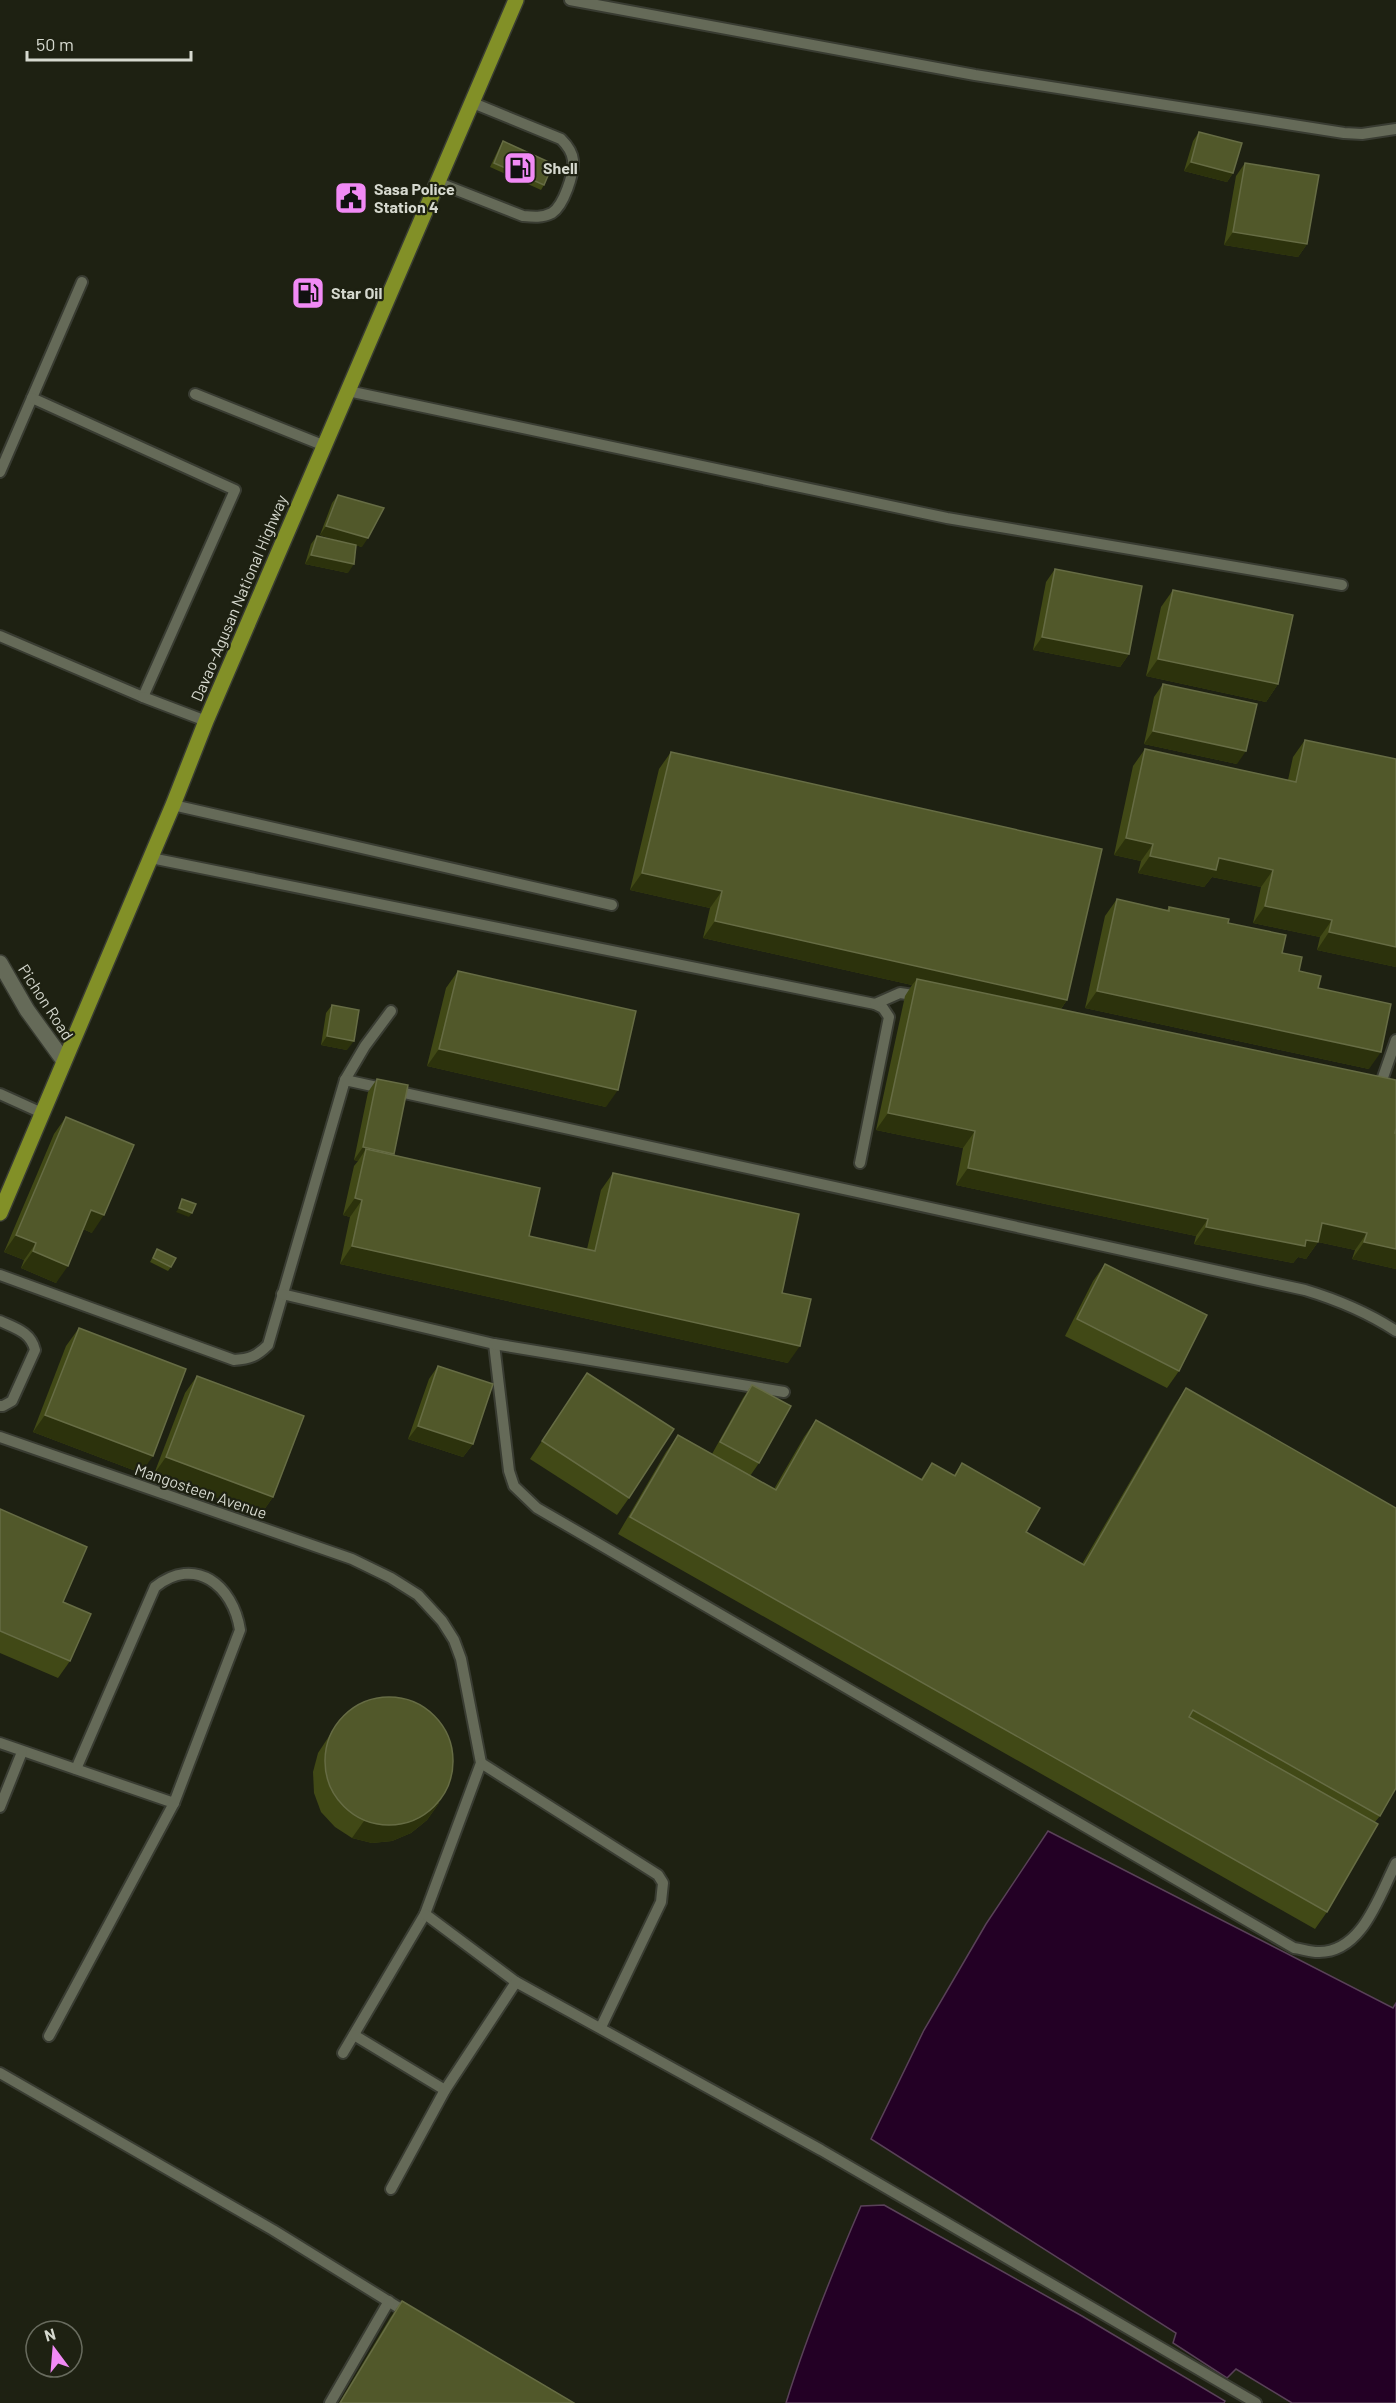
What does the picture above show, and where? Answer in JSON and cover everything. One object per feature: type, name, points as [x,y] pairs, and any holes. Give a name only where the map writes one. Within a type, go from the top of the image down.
[{"type":"main road","name":"Davao-Agusan National Highway","points":[[0,1213],[174,805],[206,722],[516,0]]},
{"type":"street","name":"Pichon Road","points":[[0,963],[27,1010],[64,1061]]},
{"type":"lane","points":[[570,0],[975,75],[1322,130],[1362,134],[1396,129]]},
{"type":"lane","points":[[439,183],[523,216],[538,217],[553,212],[560,203],[571,175],[573,160],[569,148],[561,139],[473,103]]},
{"type":"lane","points":[[0,472],[82,282]]},
{"type":"lane","points":[[348,391],[947,518],[1342,585]]},
{"type":"lane","points":[[195,394],[324,446]]},
{"type":"lane","points":[[32,398],[235,490],[143,697]]},
{"type":"lane","points":[[0,636],[206,722]]},
{"type":"lane","points":[[174,805],[612,905]]},
{"type":"lane","points":[[151,858],[875,1004],[883,1008],[889,1017],[860,1163]]},
{"type":"lane","points":[[875,1004],[900,993],[930,998]]},
{"type":"lane","points":[[0,1275],[234,1360],[249,1359],[257,1355],[268,1345],[345,1080],[365,1046],[392,1011]]},
{"type":"lane","points":[[1366,1089],[1374,1088],[1381,1083],[1396,1040]]},
{"type":"lane","points":[[345,1080],[1305,1290],[1372,1315],[1396,1331]]},
{"type":"lane","points":[[0,1094],[42,1113]]},
{"type":"lane","points":[[282,1294],[494,1344],[784,1392]]},
{"type":"lane","points":[[0,1321],[26,1333],[33,1341],[35,1350],[12,1401],[0,1406]]},
{"type":"lane","points":[[494,1344],[508,1471],[514,1486],[537,1508],[1294,1948],[1318,1952],[1345,1946],[1359,1933],[1396,1863]]},
{"type":"lane","name":"Mangosteen Avenue","points":[[0,1437],[352,1559],[418,1594],[432,1607],[454,1640],[461,1659],[482,1763]]},
{"type":"lane","points":[[49,2036],[174,1803],[240,1630],[237,1613],[230,1598],[218,1585],[200,1575],[185,1572],[167,1577],[155,1587],[76,1769]]},
{"type":"lane","points":[[0,1743],[174,1803]]},
{"type":"lane","points":[[0,1807],[22,1752]]},
{"type":"lane","points":[[344,2053],[425,1914],[482,1763],[658,1875],[663,1883],[661,1902],[601,2027]]},
{"type":"lane","points":[[425,1914],[516,1982],[821,2150],[1257,2403]]},
{"type":"lane","points":[[391,2189],[445,2090],[516,1982]]},
{"type":"lane","points":[[354,2035],[445,2090]]},
{"type":"lane","points":[[0,2073],[273,2230],[418,2319]]},
{"type":"lane","points":[[330,2403],[389,2301]]},
{"type":"shaded area","points":[[1048,1831],[1393,2008],[1396,2003],[1396,2403],[1292,2403],[1236,2369],[1227,2378],[1173,2343],[1176,2333],[871,2139],[924,2030],[986,1924]]},
{"type":"shaded area","points":[[884,2205],[1082,2316],[1225,2401],[1224,2403],[786,2403],[821,2303],[861,2206]]},
{"type":"building","points":[[1199,132],[1242,143],[1233,173],[1191,162]]},
{"type":"building","name":"Shell","points":[[503,141],[553,164],[544,185],[494,163]]},
{"type":"building","points":[[1245,163],[1319,175],[1307,244],[1233,232]]},
{"type":"building","points":[[338,495],[384,508],[368,538],[326,526]]},
{"type":"building","points":[[317,536],[356,545],[354,564],[311,555]]},
{"type":"building","points":[[1055,569],[1142,586],[1129,654],[1042,637]]},
{"type":"building","points":[[1173,590],[1293,615],[1278,684],[1158,659]]},
{"type":"building","points":[[1163,684],[1257,704],[1246,751],[1153,731]]},
{"type":"building","points":[[1305,740],[1396,759],[1396,947],[1329,932],[1332,920],[1265,906],[1273,870],[1219,858],[1216,870],[1150,856],[1153,844],[1126,838],[1145,749],[1296,782]]},
{"type":"building","points":[[671,752],[1102,849],[1067,1000],[715,921],[722,891],[642,873]]},
{"type":"building","points":[[1117,899],[1169,911],[1169,907],[1229,919],[1228,923],[1286,935],[1282,953],[1302,957],[1299,971],[1321,976],[1318,988],[1391,1004],[1381,1052],[1097,991]]},
{"type":"building","points":[[458,971],[636,1011],[618,1090],[439,1049]]},
{"type":"building","points":[[917,979],[1396,1080],[1396,1249],[1364,1242],[1367,1233],[1322,1223],[1318,1242],[1306,1240],[1305,1246],[1206,1227],[1208,1219],[968,1168],[975,1131],[888,1113]]},
{"type":"building","points":[[332,1005],[359,1010],[354,1041],[327,1036]]},
{"type":"building","points":[[377,1079],[408,1085],[394,1154],[363,1147]]},
{"type":"building","points":[[66,1117],[134,1145],[104,1215],[91,1210],[68,1266],[33,1251],[36,1243],[16,1235]]},
{"type":"building","points":[[366,1149],[540,1188],[529,1236],[595,1251],[613,1173],[799,1214],[782,1293],[811,1299],[800,1346],[352,1246],[362,1200],[355,1198]]},
{"type":"building","points":[[182,1199],[196,1204],[192,1213],[179,1208]]},
{"type":"building","points":[[157,1249],[176,1258],[171,1267],[153,1258]]},
{"type":"building","points":[[1105,1264],[1207,1315],[1179,1371],[1077,1319]]},
{"type":"building","points":[[79,1328],[186,1369],[153,1456],[45,1415]]},
{"type":"building","points":[[438,1366],[493,1384],[473,1444],[418,1426]]},
{"type":"building","points":[[587,1373],[674,1429],[629,1498],[542,1441]]},
{"type":"building","points":[[197,1376],[304,1416],[273,1497],[166,1457]]},
{"type":"building","points":[[752,1385],[791,1406],[759,1463],[720,1442]]},
{"type":"building","points":[[1186,1388],[1396,1508],[1396,1788],[1380,1816],[1193,1710],[1189,1717],[1378,1824],[1327,1912],[630,1517],[678,1435],[776,1490],[816,1420],[922,1480],[932,1463],[955,1476],[962,1463],[1040,1508],[1026,1532],[1084,1565]]},
{"type":"building","points":[[0,1509],[87,1547],[63,1602],[91,1614],[70,1661],[0,1631]]},
{"type":"building","points":[[389,1697],[414,1702],[434,1716],[448,1736],[453,1761],[448,1786],[434,1806],[414,1820],[389,1825],[364,1820],[344,1806],[330,1786],[325,1761],[330,1736],[344,1716],[364,1702]]},
{"type":"building","points":[[402,2301],[574,2403],[340,2403]]},
{"type":"place","name":"Shell","points":[[520,168]]},
{"type":"place","name":"Sasa Police Station 4","points":[[351,198]]},
{"type":"place","name":"Star Oil","points":[[308,293]]}]
